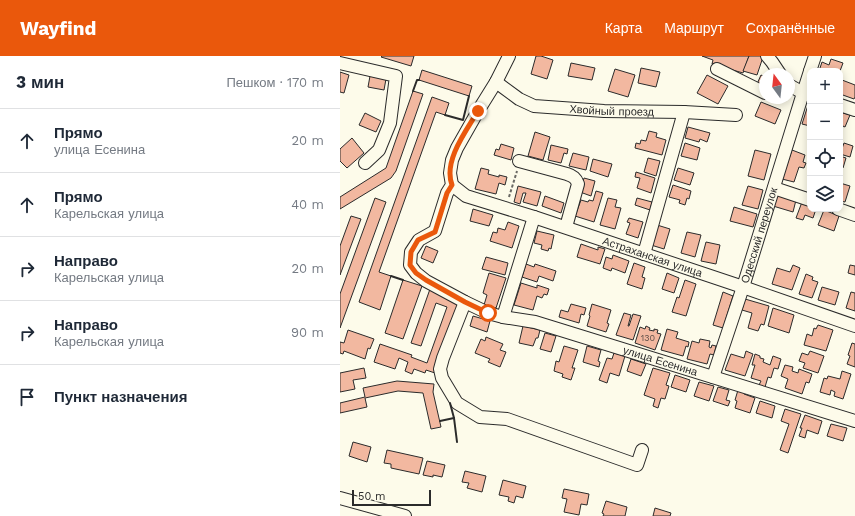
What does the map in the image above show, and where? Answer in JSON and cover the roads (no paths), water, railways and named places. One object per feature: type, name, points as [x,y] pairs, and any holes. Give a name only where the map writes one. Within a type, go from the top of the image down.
[{"type":"street","points":[[452,185],[450,173],[452,160],[457,148],[496,82],[509,56]]},
{"type":"street","points":[[767,56],[776,68]]},
{"type":"street","name":"Одесский переулок","points":[[811,68],[815,56]]},
{"type":"street","points":[[340,63],[396,76],[390,123],[380,150],[365,163]]},
{"type":"street","points":[[717,69],[759,90]]},
{"type":"street","name":"Хвойный проезд","points":[[496,82],[519,99],[534,106],[604,111],[684,112],[736,115]]},
{"type":"street","points":[[795,88],[806,94]]},
{"type":"street","name":"Одесский переулок","points":[[713,377],[806,94]]},
{"type":"street","points":[[843,106],[855,110]]},
{"type":"street","points":[[644,254],[684,112]]},
{"type":"street","points":[[519,161],[567,174],[577,180],[578,184],[566,227]]},
{"type":"street","name":"Астраханская улица","points":[[452,185],[466,196],[566,227],[855,326]]},
{"type":"street","name":"улица Есенина","points":[[452,185],[447,193],[435,232],[418,240],[411,252],[410,265],[416,273],[426,280],[488,313],[535,322],[855,421]]},
{"type":"street","points":[[774,188],[807,199]]},
{"type":"street","points":[[843,211],[855,215]]},
{"type":"street","points":[[503,317],[534,217]]},
{"type":"street","points":[[465,302],[440,369],[442,378],[457,403],[480,417],[507,419],[636,465],[642,450]]},
{"type":"street","points":[[340,498],[405,516]]}]
